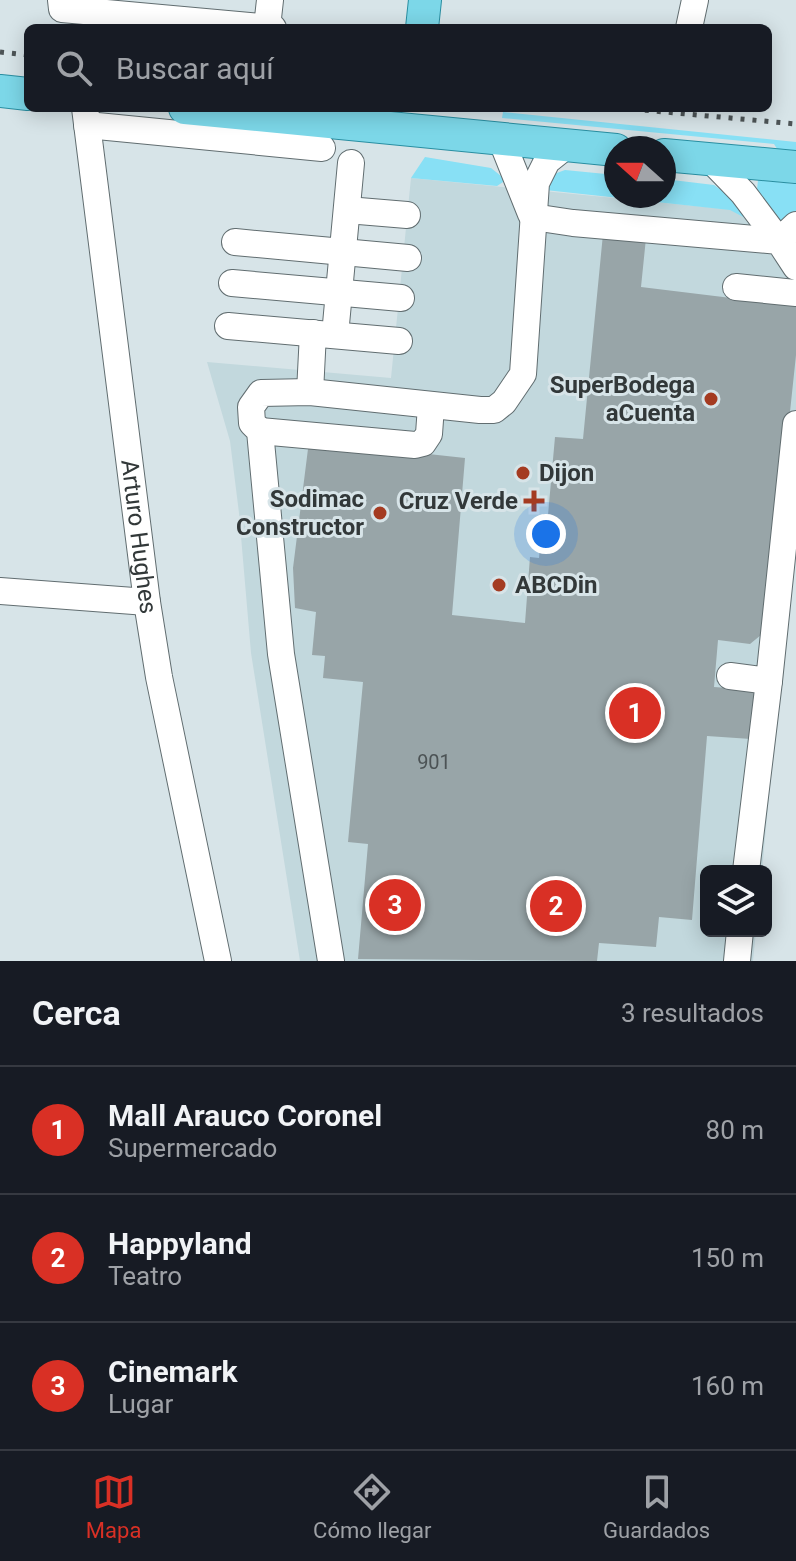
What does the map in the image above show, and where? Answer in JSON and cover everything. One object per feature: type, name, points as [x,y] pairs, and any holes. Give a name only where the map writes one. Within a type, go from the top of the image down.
[{"type":"main road","points":[[422,24],[425,0]]},
{"type":"main road","points":[[0,91],[24,94]]},
{"type":"main road","points":[[276,112],[412,118],[501,139],[604,149]]},
{"type":"main road","points":[[676,156],[796,167]]},
{"type":"street","points":[[267,24],[270,0]]},
{"type":"street","points":[[690,24],[695,0]]},
{"type":"street","points":[[62,4],[240,24]]},
{"type":"street","points":[[86,116],[322,148]]},
{"type":"street","name":"Arturo Hughes","points":[[86,116],[147,602],[159,677],[218,961]]},
{"type":"street","points":[[501,139],[533,217]]},
{"type":"street","points":[[331,961],[281,654],[260,431],[252,423],[251,407],[261,393],[310,392],[494,410],[511,394],[523,374],[534,194],[540,171],[567,145]]},
{"type":"street","points":[[710,159],[788,233],[796,267]]},
{"type":"street","points":[[310,392],[324,334],[339,293],[351,163]]},
{"type":"street","points":[[347,210],[407,215]]},
{"type":"street","points":[[533,217],[573,223],[788,233]]},
{"type":"street","points":[[235,242],[408,258]]},
{"type":"street","points":[[232,283],[401,298]]},
{"type":"street","points":[[736,287],[796,293]]},
{"type":"street","points":[[228,326],[399,341]]},
{"type":"street","points":[[260,431],[415,445],[423,443],[429,434],[431,406]]},
{"type":"street","points":[[747,865],[796,424]]},
{"type":"street","points":[[0,591],[147,602]]},
{"type":"street","points":[[730,676],[769,681]]},
{"type":"street","points":[[737,961],[739,937]]},
{"type":"shaded area","points":[[503,112],[796,142],[796,154],[779,152],[774,144],[502,118]]},
{"type":"shaded area","points":[[425,157],[491,168],[506,180],[497,186],[411,178]]},
{"type":"shaded area","points":[[565,170],[604,174],[604,196],[536,189],[554,174]]},
{"type":"shaded area","points":[[411,178],[604,197],[604,208],[676,208],[676,204],[796,216],[796,506],[763,865],[700,865],[700,937],[755,937],[753,961],[300,961],[251,653],[230,441],[207,362],[391,378]]},
{"type":"shaded area","points":[[676,180],[714,185],[749,210],[752,229],[749,220],[730,210],[676,204]]},
{"type":"shaded area","points":[[758,180],[796,184],[796,213],[783,231],[757,190]]},
{"type":"building","points":[[603,234],[646,238],[641,287],[796,306],[796,355],[767,630],[750,644],[718,640],[714,687],[755,690],[751,739],[707,736],[692,920],[659,917],[656,947],[599,943],[597,961],[358,959],[368,844],[348,842],[363,682],[323,678],[325,656],[312,655],[316,612],[295,608],[293,568],[309,441],[465,458],[452,615],[525,623],[530,557],[539,558],[543,514],[548,515],[555,437],[583,439]]},
{"type":"railway","points":[[0,52],[24,55]]},
{"type":"railway","points":[[665,112],[796,124]]},
{"type":"place","name":"SuperBodega aCuenta","points":[[711,399]]},
{"type":"place","name":"Dijon","points":[[523,473]]},
{"type":"place","name":"Cruz Verde","points":[[534,501]]},
{"type":"place","name":"Sodimac Constructor","points":[[380,513]]},
{"type":"place","name":"ABCDin","points":[[499,585]]},
{"type":"place","name":"Mall Arauco Coronel","points":[[635,713]]},
{"type":"place","name":"Cinemark","points":[[395,905]]},
{"type":"place","name":"Happyland","points":[[556,906]]}]
